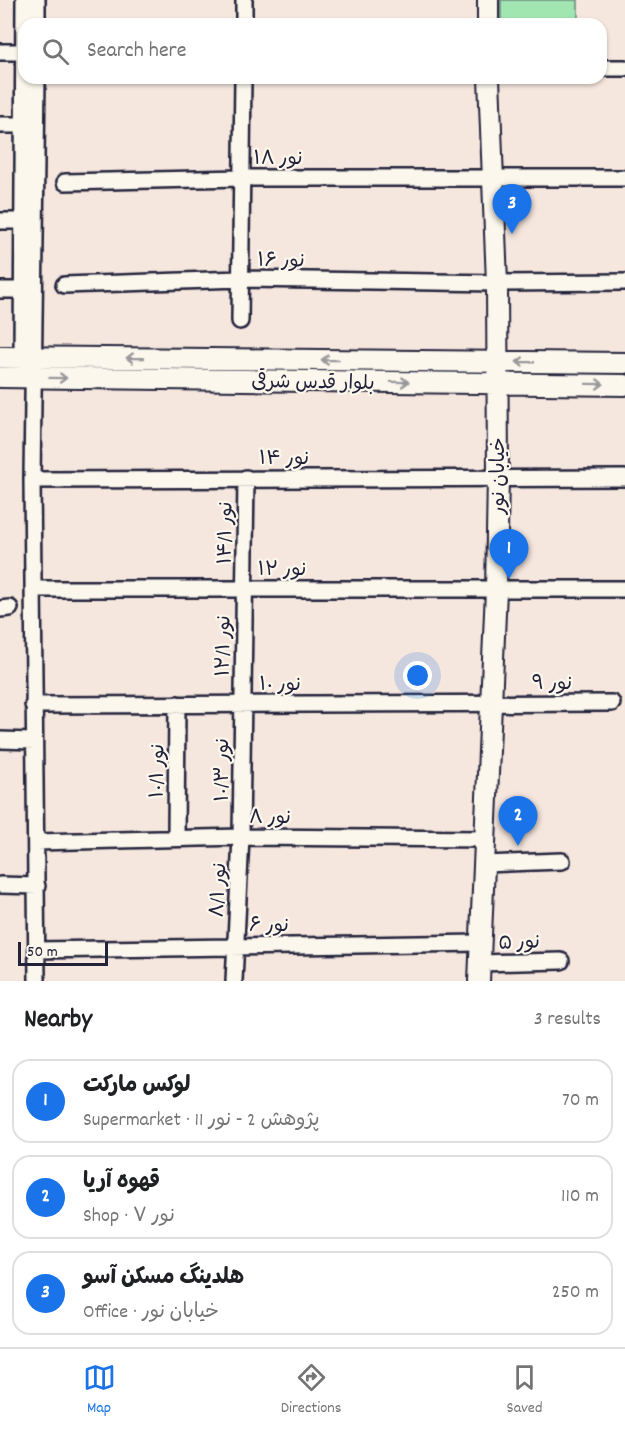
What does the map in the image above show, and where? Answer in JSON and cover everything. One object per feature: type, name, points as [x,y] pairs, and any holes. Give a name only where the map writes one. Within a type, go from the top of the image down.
[{"type":"main road","points":[[488,0],[488,18]]},
{"type":"main road","name":"خیابان نور","points":[[479,972],[492,703],[498,477],[497,283],[491,178],[489,84]]},
{"type":"main road","name":"بلوار قدس شرقی","points":[[0,357],[625,363]]},
{"type":"main road","name":"بلوار قدس شرقی","points":[[0,377],[625,385]]},
{"type":"street","points":[[24,0],[24,18]]},
{"type":"street","points":[[37,0],[37,18]]},
{"type":"street","points":[[244,0],[244,18]]},
{"type":"street","points":[[0,52],[18,52]]},
{"type":"street","points":[[607,68],[625,68]]},
{"type":"street","points":[[23,84],[22,290],[28,357],[33,377],[33,741],[37,981]]},
{"type":"street","points":[[28,357],[37,84]]},
{"type":"street","points":[[240,321],[243,84]]},
{"type":"street","points":[[0,125],[23,125]]},
{"type":"street","name":"نور ۱۸","points":[[65,182],[241,178],[625,178]]},
{"type":"street","points":[[0,221],[22,221]]},
{"type":"street","name":"نور ۱۶","points":[[64,285],[240,279],[497,283],[625,282]]},
{"type":"street","points":[[0,290],[22,290]]},
{"type":"street","name":"نور ۱۴/۱","points":[[244,589],[246,478]]},
{"type":"street","name":"نور ۱۴","points":[[32,480],[625,478]]},
{"type":"street","name":"نور ۱۲","points":[[33,589],[625,590]]},
{"type":"street","name":"نور ۱۲/۱","points":[[242,704],[244,589]]},
{"type":"street","name":"نور ۱۰","points":[[33,705],[492,703]]},
{"type":"street","name":"نور ۹","points":[[492,703],[612,703]]},
{"type":"street","name":"نور ۱۰/۱","points":[[176,838],[177,704]]},
{"type":"street","name":"نور ۱۰/۳","points":[[241,837],[242,704]]},
{"type":"street","points":[[0,740],[33,741]]},
{"type":"street","name":"نور ۸","points":[[36,842],[241,837],[485,839]]},
{"type":"street","name":"نور ۸/۱","points":[[234,981],[241,837]]},
{"type":"street","points":[[484,864],[562,861]]},
{"type":"street","points":[[0,885],[37,886]]},
{"type":"street","name":"نور ۶","points":[[37,950],[235,945],[480,943]]},
{"type":"street","name":"نور ۵","points":[[479,972],[561,961]]},
{"type":"green space","points":[[501,0],[578,0],[578,18],[501,18]]},
{"type":"green space","points":[[49,366],[471,370],[471,373],[468,375],[47,368]]},
{"type":"green space","points":[[625,369],[625,378],[522,375],[522,371]]},
{"type":"place","name":"هلدینگ مسکن آسو","points":[[512,234]]},
{"type":"place","name":"لوکس مارکت","points":[[509,579]]},
{"type":"place","name":"قهوه آریا","points":[[518,846]]}]
